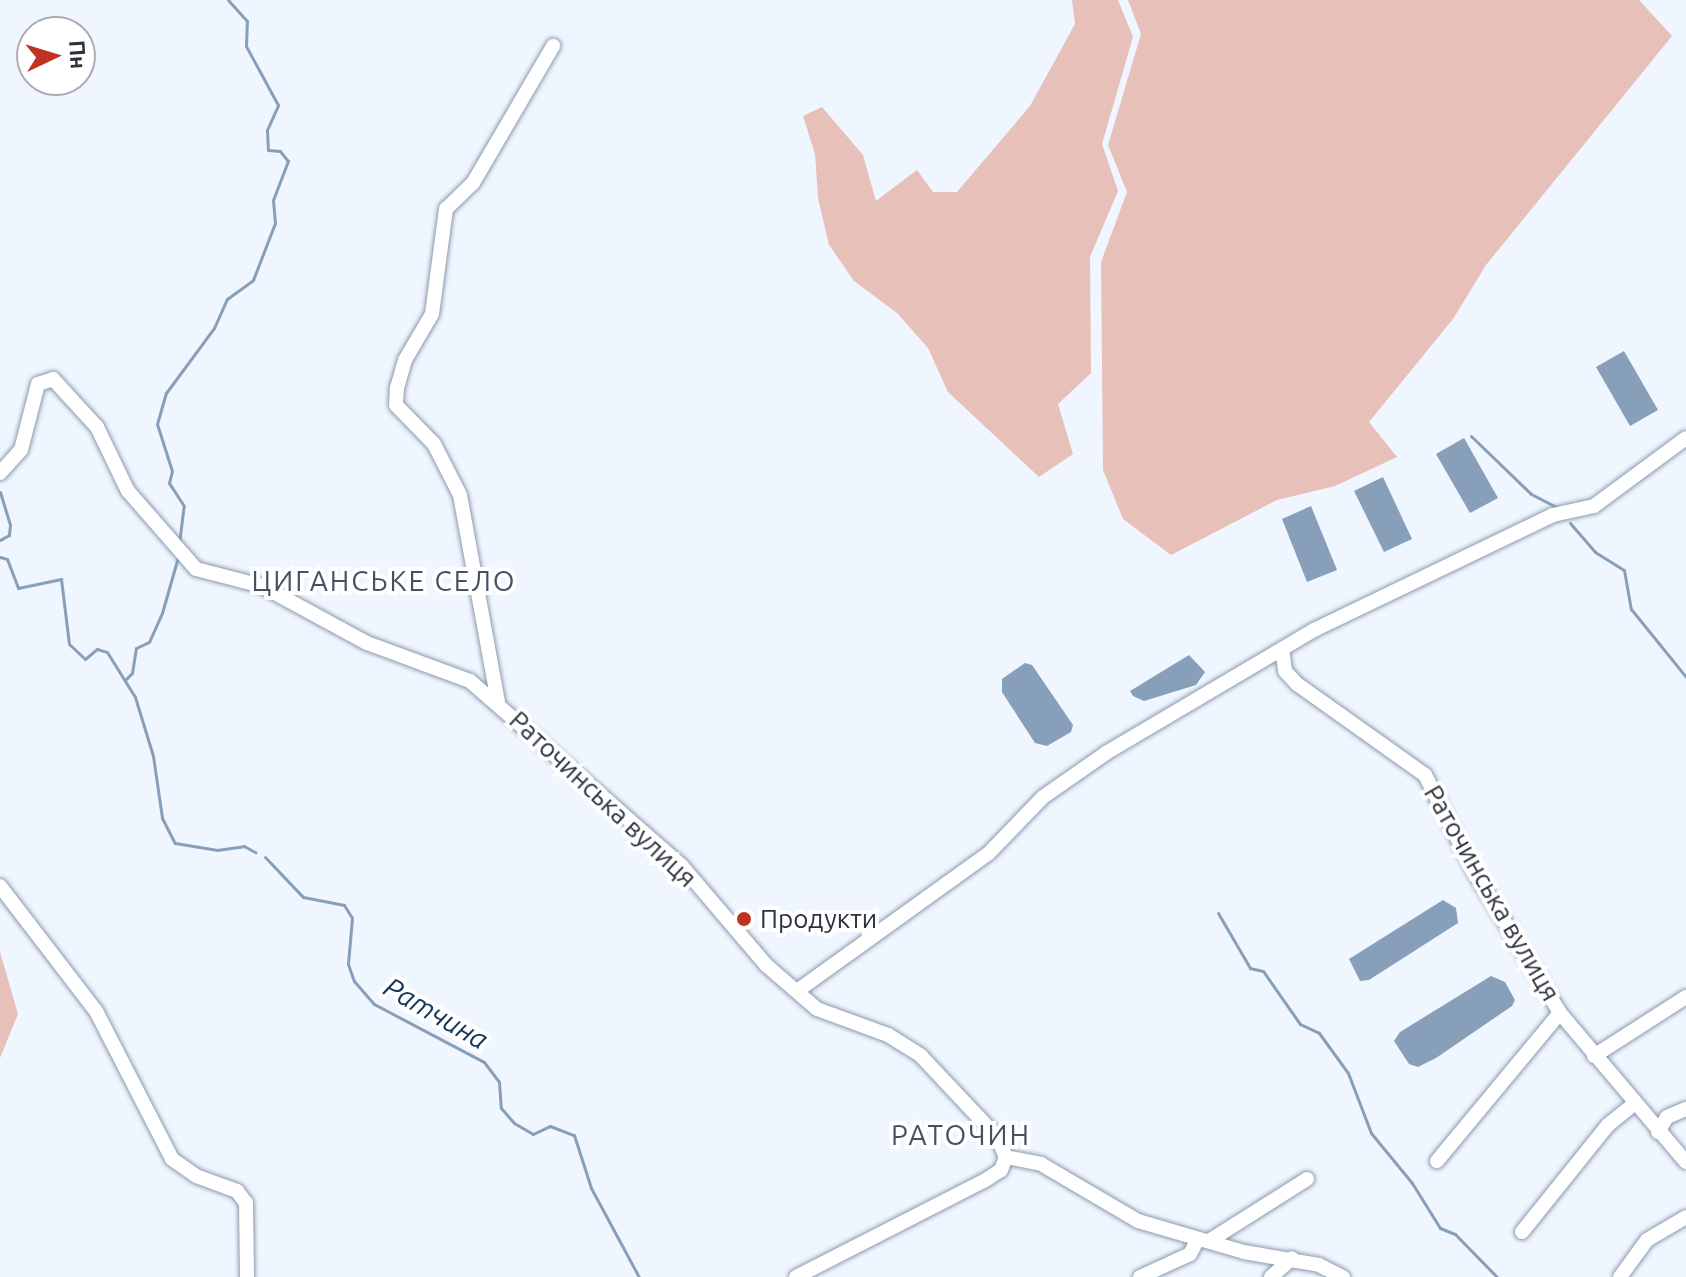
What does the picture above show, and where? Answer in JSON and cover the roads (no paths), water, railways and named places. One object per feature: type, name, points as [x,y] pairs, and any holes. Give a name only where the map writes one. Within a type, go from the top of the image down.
[{"type":"street","points":[[498,702],[460,495],[434,444],[396,405],[397,388],[405,360],[432,314],[446,209],[473,183],[553,46]]},
{"type":"street","name":"Раточинська вулиця","points":[[0,473],[15,461],[38,384],[53,379],[97,427],[128,491],[196,569],[284,595],[367,643],[470,681],[498,702],[570,772],[681,865],[766,965],[817,1009],[888,1035],[913,1050],[997,1137],[1006,1157]]},
{"type":"street","points":[[797,991],[988,854],[1043,797],[1106,753],[1282,649],[1553,515],[1594,506],[1686,438]]},
{"type":"street","name":"Раточинська вулиця","points":[[1282,649],[1285,671],[1297,684],[1386,744],[1431,783],[1475,873],[1560,1013],[1633,1105],[1686,1162]]},
{"type":"street","points":[[0,886],[96,1011],[172,1159],[196,1176],[237,1191],[246,1203],[247,1277]]},
{"type":"street","points":[[1594,1056],[1686,997]]},
{"type":"street","points":[[1437,1161],[1560,1013]]},
{"type":"street","points":[[1522,1232],[1608,1125],[1633,1105]]},
{"type":"street","points":[[1658,1132],[1667,1117],[1686,1109]]},
{"type":"street","points":[[796,1277],[984,1181],[1001,1170],[1006,1157],[1041,1164],[1138,1221],[1204,1240],[1292,1258],[1343,1277]]},
{"type":"street","points":[[1140,1277],[1190,1254],[1204,1240],[1307,1179]]},
{"type":"street","points":[[1620,1277],[1647,1240],[1686,1217]]},
{"type":"street","points":[[1271,1277],[1292,1258]]},
{"type":"water","points":[[1624,351],[1658,410],[1630,426],[1596,367]]},
{"type":"water","points":[[1464,438],[1498,498],[1470,513],[1436,454]]},
{"type":"water","points":[[1383,477],[1412,539],[1384,552],[1354,491]]},
{"type":"water","points":[[1311,506],[1337,570],[1307,582],[1282,519]]},
{"type":"water","points":[[1189,655],[1205,672],[1196,685],[1144,701],[1133,696],[1130,691]]},
{"type":"water","points":[[1025,663],[1032,665],[1073,725],[1071,732],[1047,746],[1035,743],[1002,692],[1002,679]]},
{"type":"water","points":[[1443,900],[1456,908],[1458,923],[1369,980],[1360,981],[1349,959]]},
{"type":"water","points":[[1491,976],[1505,982],[1515,1000],[1512,1006],[1436,1058],[1418,1067],[1409,1064],[1394,1041],[1400,1032]]},
{"type":"waterway","points":[[179,544],[184,506],[169,483],[172,471],[157,424],[166,393],[214,328],[227,299],[253,280],[275,223],[273,200],[288,161],[280,151],[268,150],[267,130],[278,105],[246,46],[247,21],[228,0]]},
{"type":"waterway","points":[[1471,436],[1531,494],[1560,509]]},
{"type":"waterway","name":"Ратчина","points":[[0,492],[10,525],[9,535],[0,540]]},
{"type":"waterway","points":[[1570,523],[1595,552],[1624,570],[1631,609],[1686,677]]},
{"type":"waterway","name":"Ратчина","points":[[0,557],[7,559],[18,588],[61,579],[69,644],[85,659],[97,649],[107,652],[135,697],[153,756],[162,818],[175,843],[217,850],[244,846],[255,852]]},
{"type":"waterway","points":[[125,680],[132,673],[136,648],[149,642],[162,613],[178,557]]},
{"type":"waterway","name":"Ратчина","points":[[265,857],[303,897],[344,905],[352,918],[348,964],[354,981],[374,1004],[484,1062],[499,1082],[501,1108],[514,1123],[533,1134],[550,1126],[574,1135],[591,1188],[639,1277]]},
{"type":"waterway","points":[[1218,913],[1250,968],[1263,971],[1300,1024],[1319,1033],[1348,1073],[1371,1133],[1412,1183],[1440,1228],[1455,1234],[1497,1277]]},
{"type":"place","name":"Продукти","points":[[744,919]]},
{"type":"district","name":"ЦИГАНСЬКЕ СЕЛО","points":[[384,581]]},
{"type":"district","name":"РАТОЧИН","points":[[961,1135]]}]
